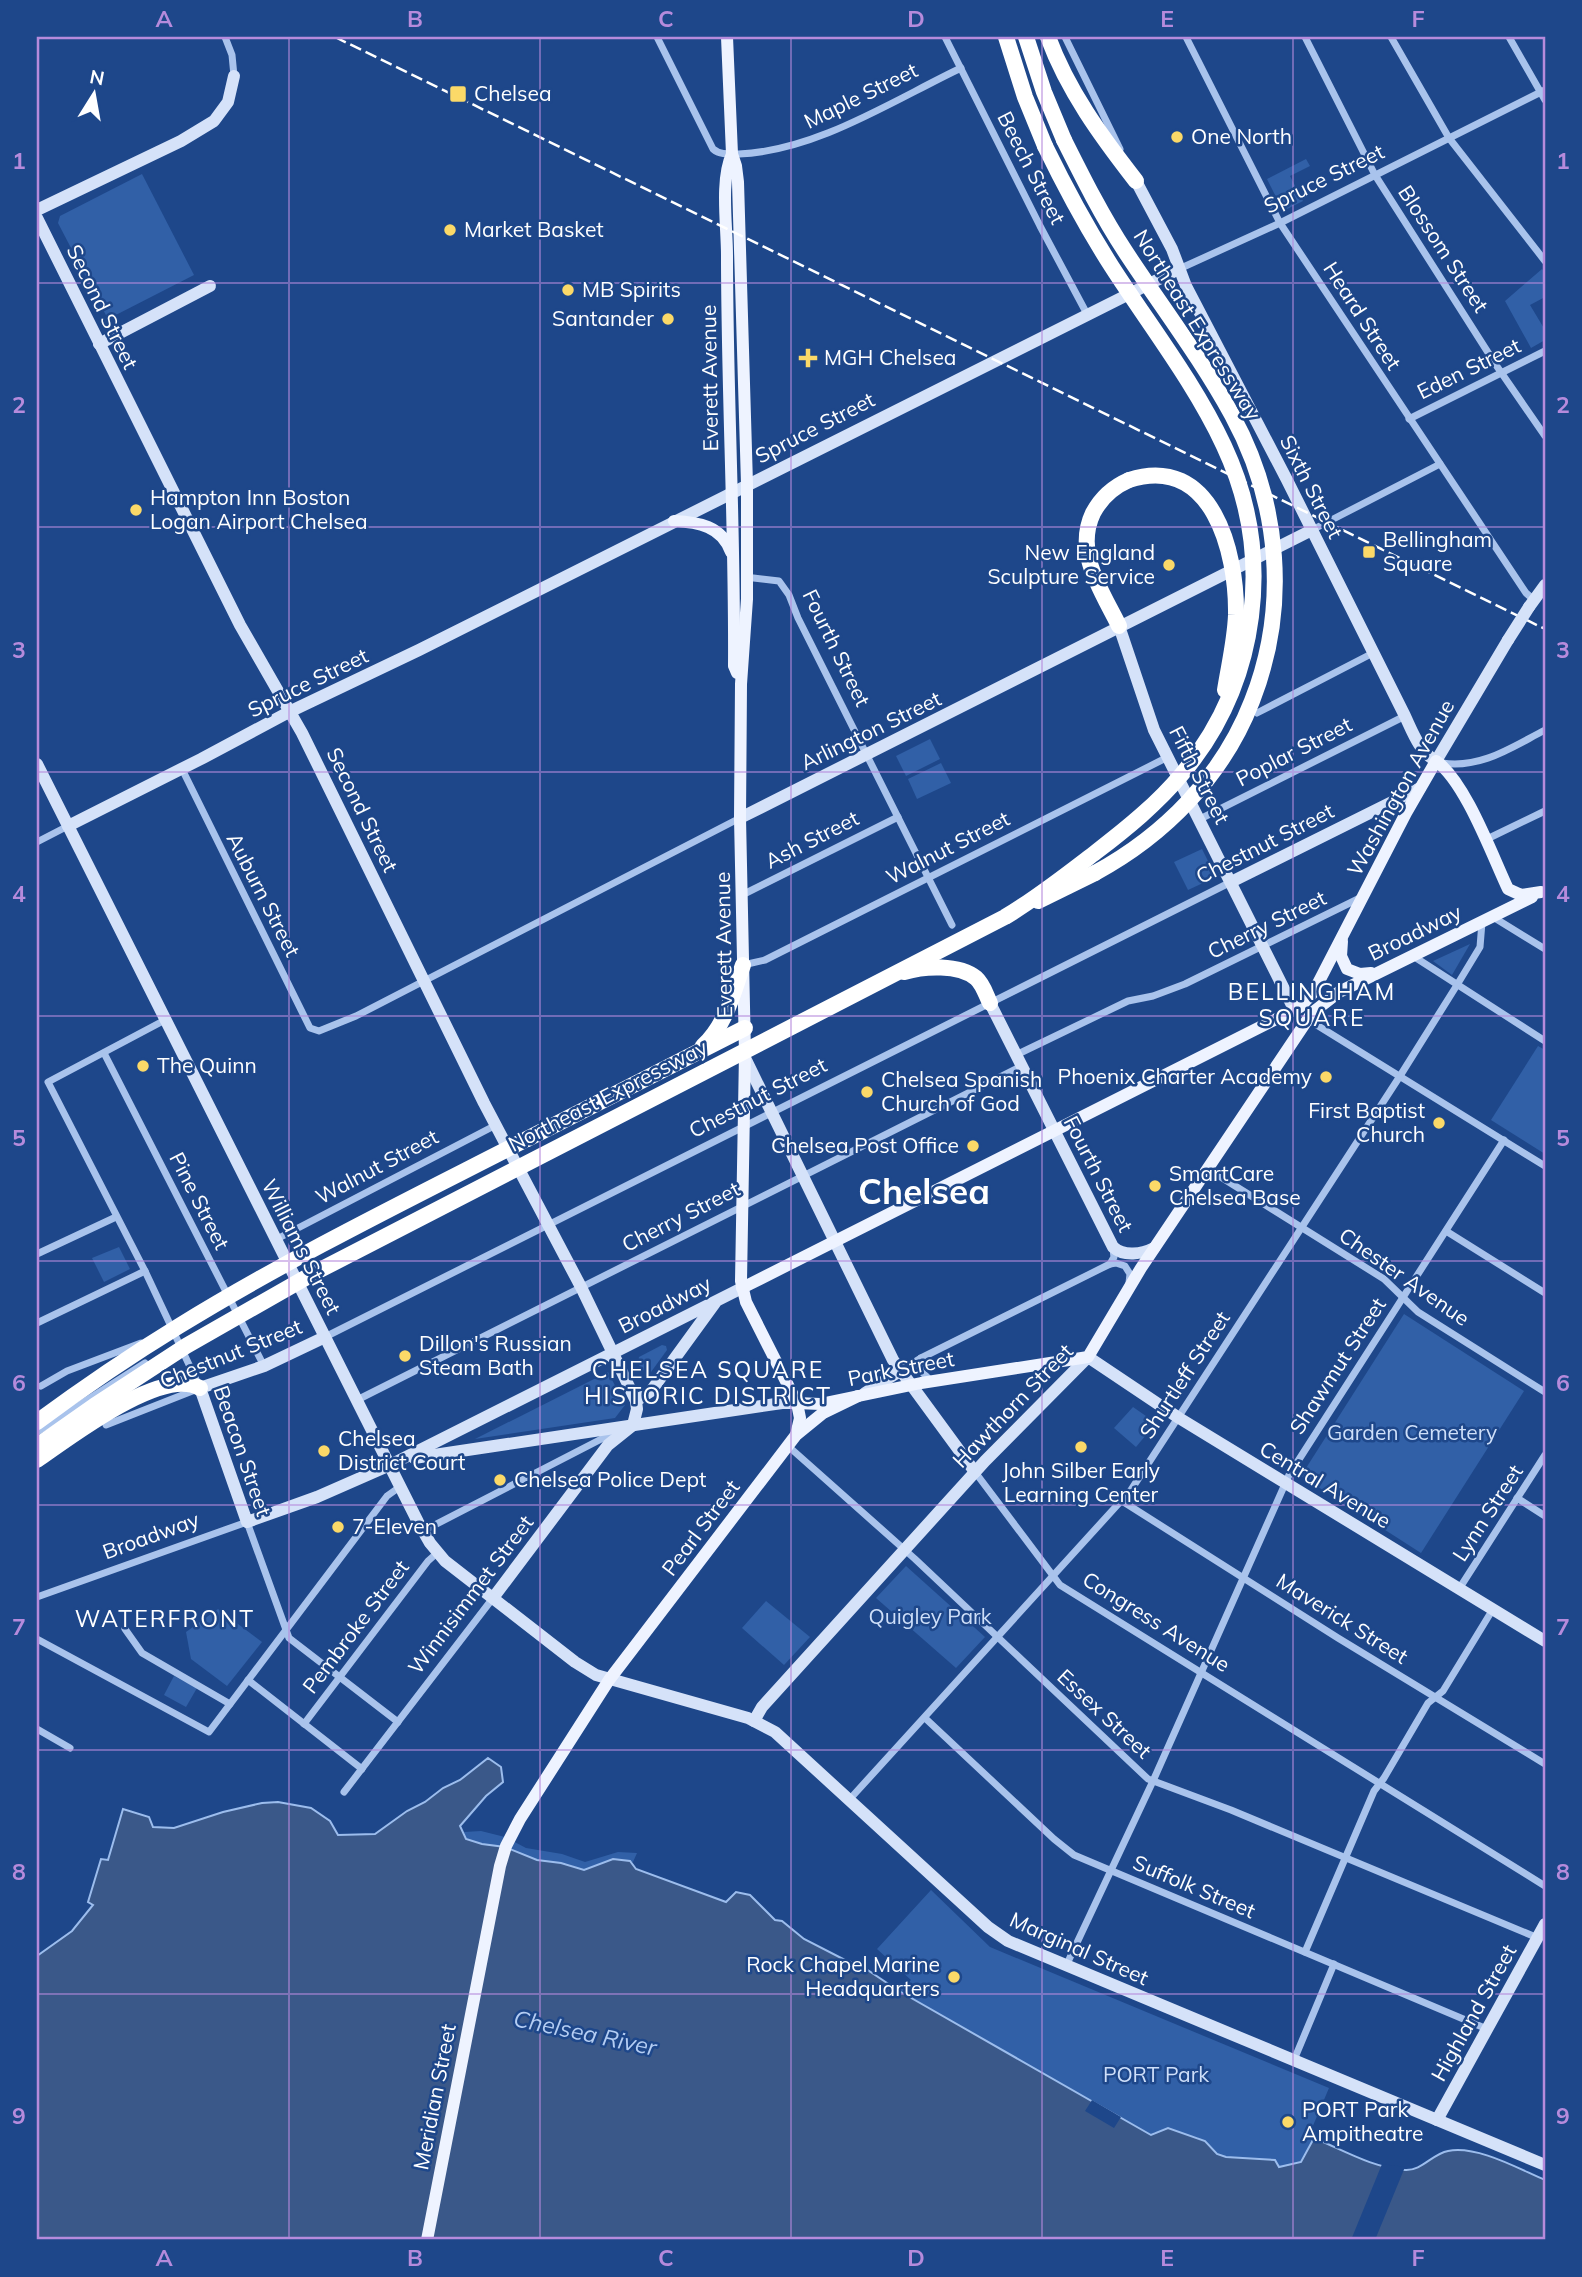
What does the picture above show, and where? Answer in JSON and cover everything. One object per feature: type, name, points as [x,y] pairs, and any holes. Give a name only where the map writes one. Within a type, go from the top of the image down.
[{"type":"highway","name":"Northeast Expressway","points":[[37,1446],[186,1346],[314,1273],[410,1221],[1021,908],[1078,866],[1160,798],[1194,759],[1222,713],[1245,653],[1254,601],[1253,548],[1247,514],[1238,480],[1208,417],[1090,232],[1045,146],[1005,37]]},
{"type":"highway","name":"Northeast Expressway","points":[[37,1446],[157,1364],[229,1320],[346,1255],[1111,864],[1165,825],[1203,785],[1230,746],[1251,705],[1267,652],[1275,601],[1274,546],[1266,502],[1249,449],[1214,385],[1106,220],[1064,140],[1038,74],[1027,37]]},
{"type":"highway","points":[[1048,37],[1084,110],[1136,181]]},
{"type":"highway","points":[[1119,626],[1091,569],[1086,542],[1090,521],[1097,506],[1110,491],[1129,480],[1157,476],[1184,483],[1203,497],[1219,523],[1230,560],[1236,605],[1222,713]]},
{"type":"highway","points":[[685,1059],[705,1045],[716,1031],[725,1015],[743,964]]},
{"type":"highway","points":[[885,979],[917,969],[935,968],[962,972],[978,980],[990,1003]]},
{"type":"highway","points":[[37,1422],[121,1362],[245,1287],[348,1231],[745,1028]]},
{"type":"highway","points":[[37,1460],[101,1423],[134,1398],[184,1383],[200,1388]]},
{"type":"main road","name":"Everett Avenue","points":[[727,37],[732,154],[738,182],[747,484],[748,577],[741,684],[740,818],[745,1028],[742,1288]]},
{"type":"main road","name":"Everett Avenue","points":[[732,154],[727,166],[726,182],[727,327],[734,666],[741,684]]},
{"type":"main road","points":[[674,521],[704,524],[729,544],[733,555]]},
{"type":"main road","points":[[1436,761],[1455,779],[1508,889],[1521,895],[1543,891]]},
{"type":"main road","name":"Washington Avenue","points":[[1295,1011],[1306,1003],[1313,993],[1436,761]]},
{"type":"main road","points":[[1488,919],[1503,904],[1508,889]]},
{"type":"main road","name":"Broadway","points":[[1307,1019],[1333,996],[1543,891]]},
{"type":"main road","points":[[1342,937],[1341,956],[1347,969],[1360,974],[1382,971]]},
{"type":"main road","name":"Broadway","points":[[742,1288],[1295,1011]]},
{"type":"main road","name":"Hawthorn Street","points":[[1088,1357],[1154,1248],[1307,1019]]},
{"type":"main road","points":[[742,1288],[797,1404],[800,1418],[792,1441]]},
{"type":"main road","name":"Park Street","points":[[797,1404],[820,1404],[909,1385],[1088,1357]]},
{"type":"main road","name":"Pearl Street","points":[[481,1961],[501,1860],[516,1826],[609,1680],[792,1441],[823,1413],[858,1396]]},
{"type":"main road","name":"Meridian Street","points":[[427,2240],[481,1961]]},
{"type":"street","points":[[37,210],[181,141],[214,121],[228,102],[234,76],[232,55],[225,37]]},
{"type":"street","points":[[657,37],[713,149],[718,153],[732,154]]},
{"type":"street","name":"Beech Street","points":[[945,37],[1087,314]]},
{"type":"street","name":"Sixth Street","points":[[1065,37],[1405,716],[1423,751],[1436,761]]},
{"type":"street","name":"Heard Street","points":[[1186,37],[1280,223],[1531,604]]},
{"type":"street","name":"Blossom Street","points":[[1305,37],[1375,175],[1545,436]]},
{"type":"street","points":[[1391,37],[1449,138],[1545,261]]},
{"type":"street","points":[[1509,37],[1544,94]]},
{"type":"street","name":"Maple Street","points":[[732,154],[807,142],[961,68]]},
{"type":"street","name":"Spruce Street","points":[[68,826],[289,712],[419,650],[1087,314],[1544,94]]},
{"type":"street","name":"Second Street","points":[[37,218],[240,625],[302,733],[636,1401]]},
{"type":"street","points":[[99,344],[209,286]]},
{"type":"street","name":"Eden Street","points":[[1409,419],[1545,351]]},
{"type":"street","name":"Arlington Street","points":[[319,1031],[356,1016],[740,818],[1440,464]]},
{"type":"street","name":"Fourth Street","points":[[733,577],[770,579],[783,585],[952,925]]},
{"type":"street","name":"Washington Avenue","points":[[1436,761],[1507,640],[1545,585]]},
{"type":"street","name":"Fifth Street","points":[[1119,626],[1146,711],[1295,1011]]},
{"type":"street","points":[[1257,713],[1373,653]]},
{"type":"street","name":"Poplar Street","points":[[1199,819],[1405,716]]},
{"type":"street","points":[[1436,761],[1456,765],[1478,763],[1545,730]]},
{"type":"street","name":"Walnut Street","points":[[743,964],[765,960],[1168,757]]},
{"type":"street","name":"Williams Street","points":[[37,764],[423,1531],[437,1553],[450,1565],[575,1662],[609,1680]]},
{"type":"street","name":"Auburn Street","points":[[182,769],[310,1028],[319,1031]]},
{"type":"street","name":"Chestnut Street","points":[[200,1388],[264,1366],[325,1336],[1420,788]]},
{"type":"street","points":[[1485,840],[1545,811]]},
{"type":"street","name":"Ash Street","points":[[742,895],[898,817]]},
{"type":"street","points":[[37,842],[68,826]]},
{"type":"street","name":"Cherry Street","points":[[357,1400],[802,1176],[1019,1061],[1119,1004],[1153,996],[1185,984],[1363,896]]},
{"type":"street","points":[[1488,919],[1545,949]]},
{"type":"street","name":"Shurtleff Street","points":[[849,1800],[1122,1501],[1179,1418],[1400,1076],[1480,947],[1488,919]]},
{"type":"street","points":[[1413,956],[1545,1041]]},
{"type":"street","name":"Fourth Street","points":[[990,1003],[1112,1245],[1117,1251],[1129,1253],[1145,1252],[1154,1248]]},
{"type":"street","points":[[1307,1019],[1545,1166]]},
{"type":"street","points":[[104,1053],[165,1020]]},
{"type":"street","name":"Beacon Street","points":[[104,1053],[48,1083],[174,1329],[200,1388],[285,1632]]},
{"type":"street","name":"Pine Street","points":[[104,1053],[264,1366]]},
{"type":"street","name":"Congress Avenue","points":[[745,1058],[900,1371],[1060,1585],[1545,1886]]},
{"type":"street","name":"Walnut Street","points":[[275,1240],[496,1125]]},
{"type":"street","name":"Shawmut Street","points":[[1066,1966],[1153,1781],[1292,1468],[1504,1140]]},
{"type":"street","name":"Chester Avenue","points":[[1208,1169],[1388,1282],[1418,1312],[1545,1392]]},
{"type":"street","points":[[37,1254],[116,1217]]},
{"type":"street","points":[[1446,1231],[1545,1293]]},
{"type":"street","points":[[1112,1245],[1115,1255],[1110,1264],[1119,1264],[1128,1269],[1130,1280],[1127,1290]]},
{"type":"street","name":"Pearl Street","points":[[858,1396],[921,1358],[1110,1264]]},
{"type":"street","points":[[37,1324],[145,1271]]},
{"type":"street","name":"Broadway","points":[[37,1597],[336,1490],[742,1288]]},
{"type":"street","points":[[423,1531],[590,1442],[633,1425],[636,1401],[651,1391],[717,1300]]},
{"type":"street","points":[[41,1386],[67,1371],[174,1329]]},
{"type":"street","points":[[37,1432],[180,1342]]},
{"type":"street","name":"Central Avenue","points":[[1088,1357],[1179,1418],[1545,1641]]},
{"type":"street","name":"Hawthorn Street","points":[[754,1721],[762,1707],[975,1472],[1088,1357]]},
{"type":"street","points":[[921,1358],[921,1373],[933,1381]]},
{"type":"street","name":"Park Street","points":[[390,1465],[417,1457],[782,1403],[797,1404]]},
{"type":"street","name":"Winnisimmet Street","points":[[344,1793],[608,1445],[633,1425]]},
{"type":"street","points":[[457,1431],[453,1438],[457,1446],[465,1450]]},
{"type":"street","name":"Essex Street","points":[[792,1441],[1144,1776],[1538,1938]]},
{"type":"street","name":"Lynn Street","points":[[1460,1589],[1545,1455]]},
{"type":"street","points":[[37,1639],[209,1732],[387,1496],[401,1486]]},
{"type":"street","points":[[1517,1498],[1545,1516]]},
{"type":"street","name":"Maverick Street","points":[[1122,1501],[1545,1764]]},
{"type":"street","name":"Pembroke Street","points":[[304,1724],[437,1553]]},
{"type":"street","points":[[1305,1952],[1345,1857],[1380,1784],[1428,1703],[1443,1691],[1493,1609]]},
{"type":"street","points":[[125,1629],[142,1653],[230,1704]]},
{"type":"street","points":[[285,1632],[289,1638],[398,1722]]},
{"type":"street","points":[[248,1680],[362,1769]]},
{"type":"street","name":"Marginal Street","points":[[609,1680],[754,1721],[781,1737],[997,1935],[1018,1947],[1545,2165]]},
{"type":"street","name":"Suffolk Street","points":[[925,1718],[1060,1845],[1074,1855],[1487,2029]]},
{"type":"street","points":[[37,1729],[70,1748]]},
{"type":"street","name":"Highland Street","points":[[1437,2120],[1545,1924]]},
{"type":"street","points":[[1294,2060],[1334,1964]]},
{"type":"green space","points":[[1306,159],[1310,166],[1290,176],[1303,201],[1283,211],[1267,179]]},
{"type":"green space","points":[[142,174],[194,275],[108,319],[58,223],[60,216]]},
{"type":"green space","points":[[1542,269],[1545,273],[1545,297],[1530,305],[1545,330],[1545,340],[1531,348],[1505,301]]},
{"type":"green space","points":[[930,739],[940,759],[906,776],[896,756]]},
{"type":"green space","points":[[941,763],[951,783],[917,799],[908,779]]},
{"type":"green space","points":[[1202,849],[1216,877],[1188,890],[1174,862]]},
{"type":"green space","points":[[1470,944],[1452,975],[1433,961]]},
{"type":"green space","points":[[1538,1046],[1545,1050],[1545,1154],[1491,1120]]},
{"type":"green space","points":[[119,1247],[130,1269],[104,1282],[92,1258]]},
{"type":"green space","name":"Garden Cemetery","points":[[1404,1314],[1524,1391],[1421,1553],[1301,1476]]},
{"type":"green space","points":[[662,1345],[666,1346],[667,1350],[651,1372],[642,1370],[638,1363],[639,1357]]},
{"type":"green space","points":[[608,1372],[625,1405],[615,1418],[475,1439]]},
{"type":"green space","points":[[1133,1407],[1156,1423],[1136,1447],[1114,1428]]},
{"type":"green space","name":"Quigley Park","points":[[906,1566],[985,1637],[956,1668],[876,1598]]},
{"type":"green space","points":[[766,1601],[810,1637],[784,1665],[742,1628]]},
{"type":"green space","points":[[218,1609],[262,1642],[227,1686],[191,1659],[186,1632]]},
{"type":"green space","points":[[174,1676],[197,1688],[186,1707],[164,1695]]},
{"type":"green space","points":[[481,1831],[505,1837],[526,1848],[562,1854],[585,1862],[618,1852],[637,1853],[633,1862],[613,1859],[584,1870],[568,1864],[537,1860],[505,1847],[475,1843],[466,1839],[464,1832]]},
{"type":"green space","name":"PORT Park","points":[[931,1890],[990,1947],[1329,2088],[1309,2135],[1314,2138],[1301,2162],[1279,2167],[1275,2160],[1217,2154],[1197,2137],[1155,2132],[1151,2135],[899,1991],[911,1980],[877,1949]]},
{"type":"water","name":"Chelsea River","points":[[488,1758],[501,1767],[503,1782],[486,1796],[460,1826],[466,1839],[505,1847],[537,1860],[584,1870],[613,1859],[630,1861],[636,1869],[726,1902],[736,1892],[750,1895],[775,1920],[782,1921],[804,1939],[860,1965],[899,1991],[1151,2135],[1168,2128],[1205,2141],[1217,2154],[1275,2160],[1279,2167],[1301,2162],[1314,2138],[1393,2169],[1411,2170],[1448,2151],[1472,2151],[1498,2159],[1545,2180],[1545,2240],[37,2240],[37,1956],[72,1931],[93,1905],[88,1902],[101,1859],[108,1860],[123,1809],[149,1817],[153,1827],[174,1828],[223,1812],[278,1802],[311,1808],[330,1821],[338,1835],[375,1834],[443,1788],[460,1780]]},
{"type":"pier","points":[[1092,2100],[1121,2117],[1114,2128],[1085,2111]]},
{"type":"pier","points":[[1382,2164],[1405,2167],[1375,2240],[1351,2240]]},
{"type":"railway","points":[[335,37],[1545,629]]},
{"type":"place","name":"Chelsea","points":[[458,94]]},
{"type":"place","name":"One North","points":[[1177,137]]},
{"type":"place","name":"Market Basket","points":[[450,230]]},
{"type":"place","name":"MB Spirits","points":[[568,290]]},
{"type":"place","name":"Santander","points":[[668,319]]},
{"type":"place","name":"MGH Chelsea","points":[[808,358]]},
{"type":"place","name":"Hampton Inn Boston Logan Airport Chelsea","points":[[136,510]]},
{"type":"place","name":"Bellingham Square","points":[[1369,552]]},
{"type":"place","name":"New England Sculpture Service","points":[[1169,565]]},
{"type":"place","name":"The Quinn","points":[[143,1066]]},
{"type":"place","name":"Phoenix Charter Academy","points":[[1326,1077]]},
{"type":"place","name":"Chelsea Spanish Church of God","points":[[867,1092]]},
{"type":"place","name":"First Baptist Church","points":[[1439,1123]]},
{"type":"place","name":"Chelsea Post Office","points":[[973,1146]]},
{"type":"place","name":"SmartCare Chelsea Base","points":[[1155,1186]]},
{"type":"place","name":"Dillon's Russian Steam Bath","points":[[405,1356]]},
{"type":"place","name":"John Silber Early Learning Center","points":[[1081,1447]]},
{"type":"place","name":"Chelsea District Court","points":[[324,1451]]},
{"type":"place","name":"Chelsea Police Dept","points":[[500,1480]]},
{"type":"place","name":"7-Eleven","points":[[338,1527]]},
{"type":"place","name":"Rock Chapel Marine Headquarters","points":[[954,1977]]},
{"type":"place","name":"PORT Park Ampitheatre","points":[[1288,2122]]},
{"type":"district","name":"BELLINGHAM SQUARE","points":[[1312,1005]]},
{"type":"district","name":"Chelsea","points":[[924,1192]]},
{"type":"district","name":"CHELSEA SQUARE HISTORIC DISTRICT","points":[[708,1383]]},
{"type":"district","name":"WATERFRONT","points":[[165,1619]]}]
